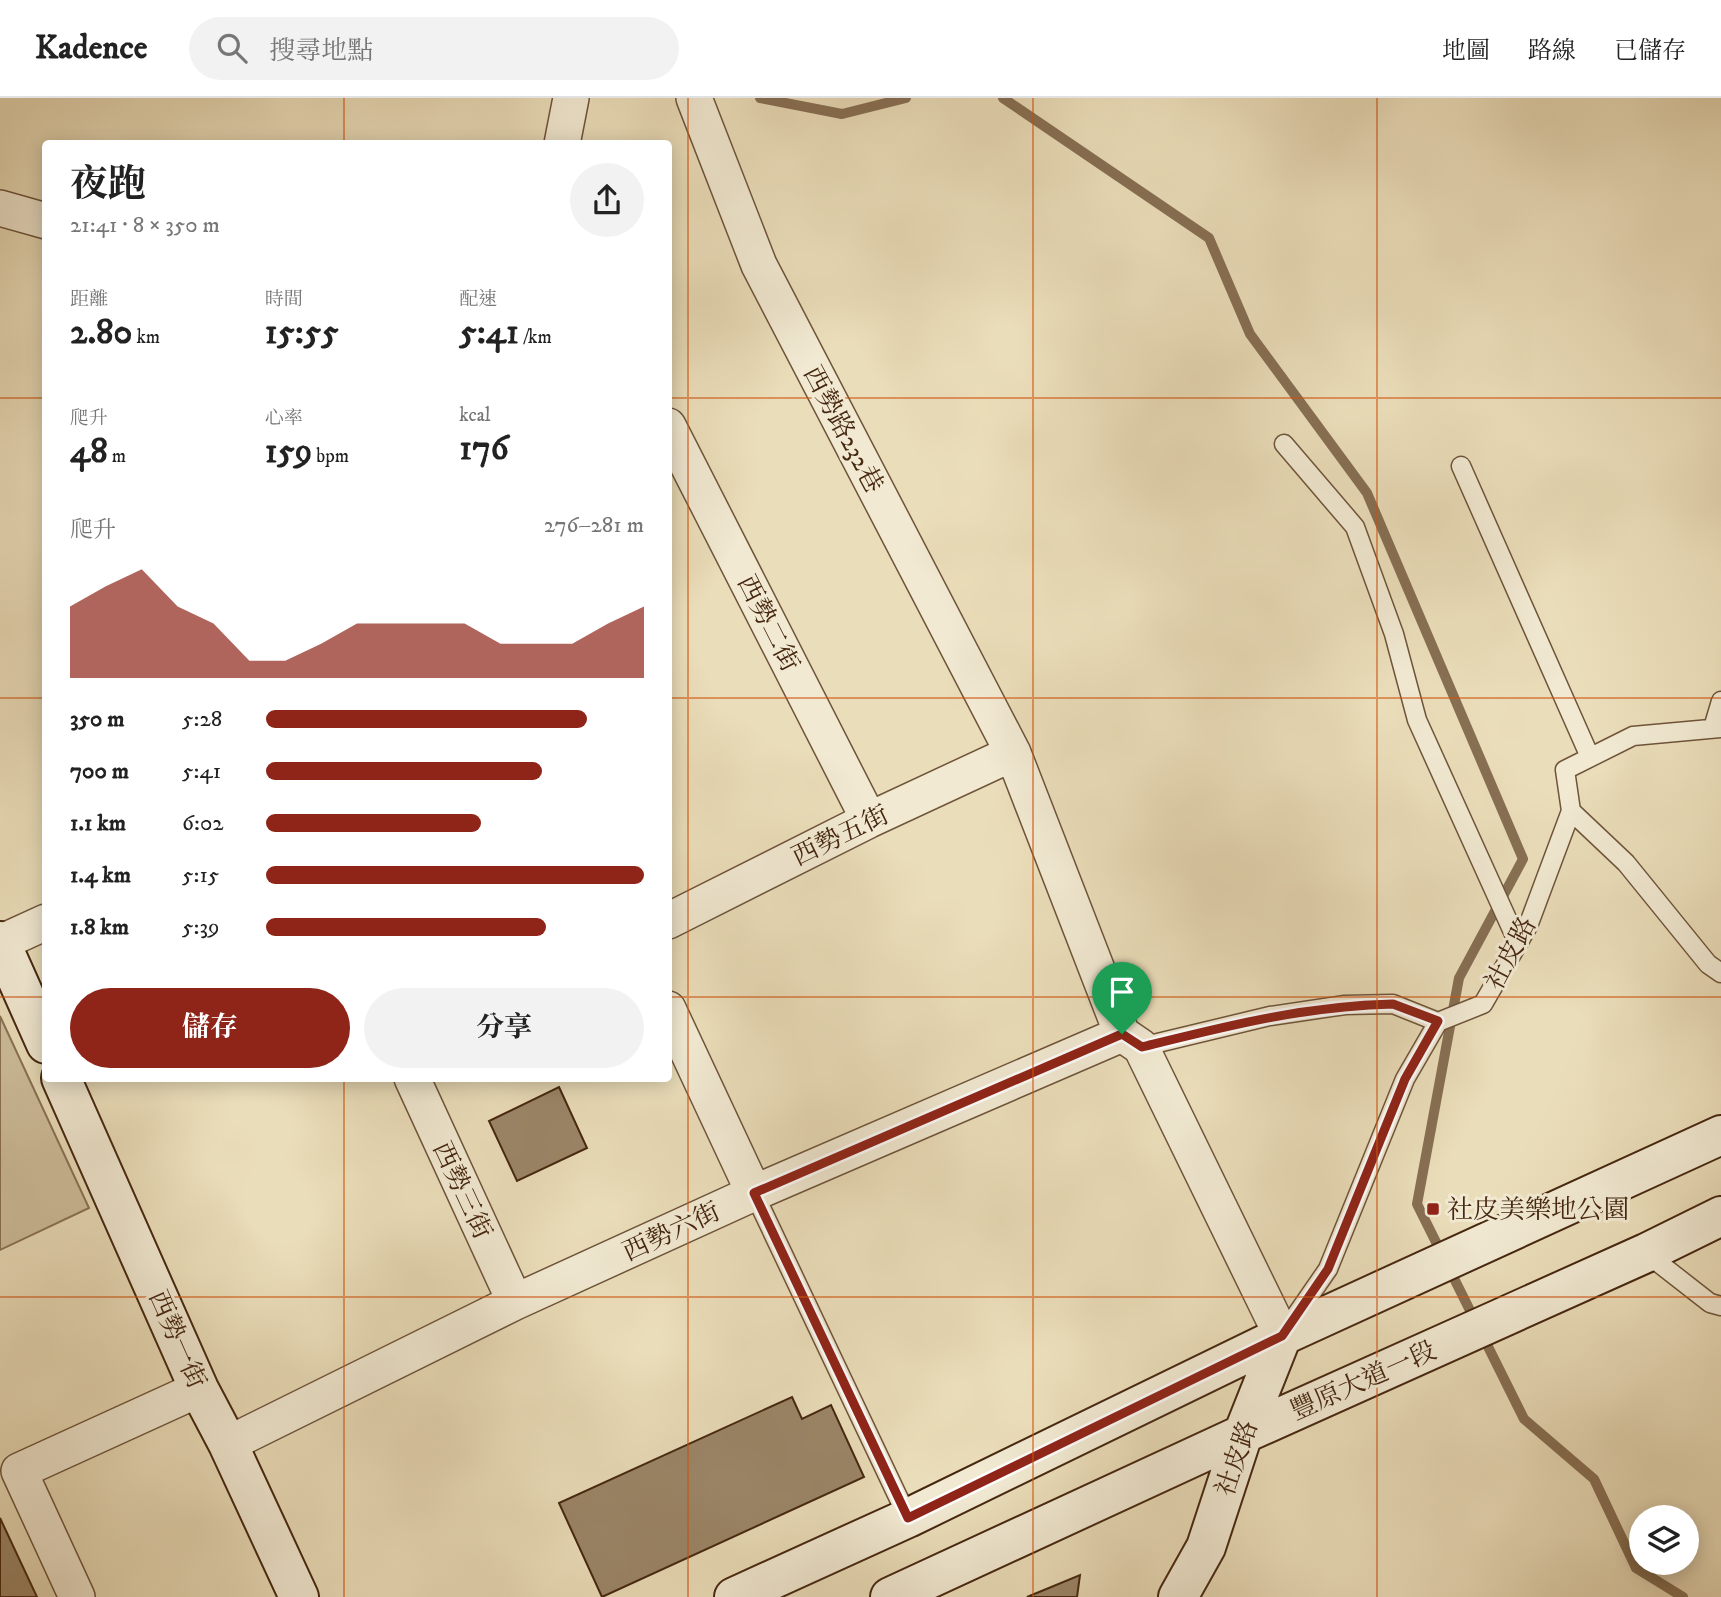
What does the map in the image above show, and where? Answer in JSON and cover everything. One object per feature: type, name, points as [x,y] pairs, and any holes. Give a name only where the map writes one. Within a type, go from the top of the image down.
[{"type":"street","points":[[563,140],[571,98]]},
{"type":"street","name":"西勢路232巷","points":[[694,98],[759,265],[1013,752],[1132,1040],[1282,1336]]},
{"type":"street","points":[[0,208],[42,220]]},
{"type":"street","name":"西勢二街","points":[[672,434],[869,820]]},
{"type":"street","name":"西勢五街","points":[[672,919],[869,820],[1013,752]]},
{"type":"street","points":[[42,924],[0,942],[42,1035]]},
{"type":"street","points":[[672,1018],[754,1193]]},
{"type":"street","name":"西勢六街","points":[[228,1444],[515,1302],[754,1193],[1132,1040]]},
{"type":"street","name":"西勢一街","points":[[63,1082],[200,1389],[299,1597]]},
{"type":"street","name":"西勢三街","points":[[414,1082],[515,1302]]},
{"type":"street","points":[[734,1597],[908,1518],[1282,1336],[1721,1135]]},
{"type":"street","name":"豐原大道一段","points":[[890,1597],[1243,1434],[1646,1253],[1721,1216]]},
{"type":"street","name":"社皮路","points":[[1178,1597],[1206,1547],[1243,1434],[1282,1336]]},
{"type":"street","points":[[77,1597],[19,1471],[200,1389]]},
{"type":"lane","points":[[1284,444],[1355,527],[1394,634],[1417,720],[1518,943]]},
{"type":"lane","points":[[1461,466],[1590,757]]},
{"type":"lane","points":[[1717,727],[1721,701]]},
{"type":"lane","name":"社皮路","points":[[1282,1336],[1328,1269],[1405,1079],[1438,1021],[1483,1004],[1528,926],[1571,811],[1565,770],[1633,736],[1717,727]]},
{"type":"lane","points":[[1571,811],[1626,863],[1708,964],[1721,973]]},
{"type":"lane","points":[[1132,1040],[1345,1005],[1393,1004],[1438,1021]]},
{"type":"lane","points":[[754,1193],[908,1518]]},
{"type":"lane","points":[[1646,1253],[1710,1303],[1721,1306]]},
{"type":"shaded area","points":[[0,1016],[89,1208],[0,1250]]},
{"type":"building","points":[[559,1087],[587,1148],[517,1181],[489,1121]]},
{"type":"building","points":[[792,1397],[802,1419],[831,1405],[864,1477],[602,1597],[559,1503]]},
{"type":"building","points":[[0,1518],[37,1597],[0,1597]]},
{"type":"building","points":[[1080,1575],[1077,1597],[1027,1597],[1044,1590]]},
{"type":"waterway","points":[[760,98],[842,114],[906,98]]},
{"type":"waterway","points":[[1003,98],[1209,238],[1250,334],[1367,493],[1523,859],[1459,978],[1417,1204],[1524,1419],[1594,1479],[1636,1568],[1683,1597]]},
{"type":"place","name":"社皮美樂地公園","points":[[1433,1209]]},
{"type":"route","points":[[1393,1004],[1438,1021],[1405,1079],[1328,1269],[1282,1336],[908,1518],[754,1193],[1122,1034],[1142,1047],[1270,1016],[1345,1005],[1393,1004]]}]
